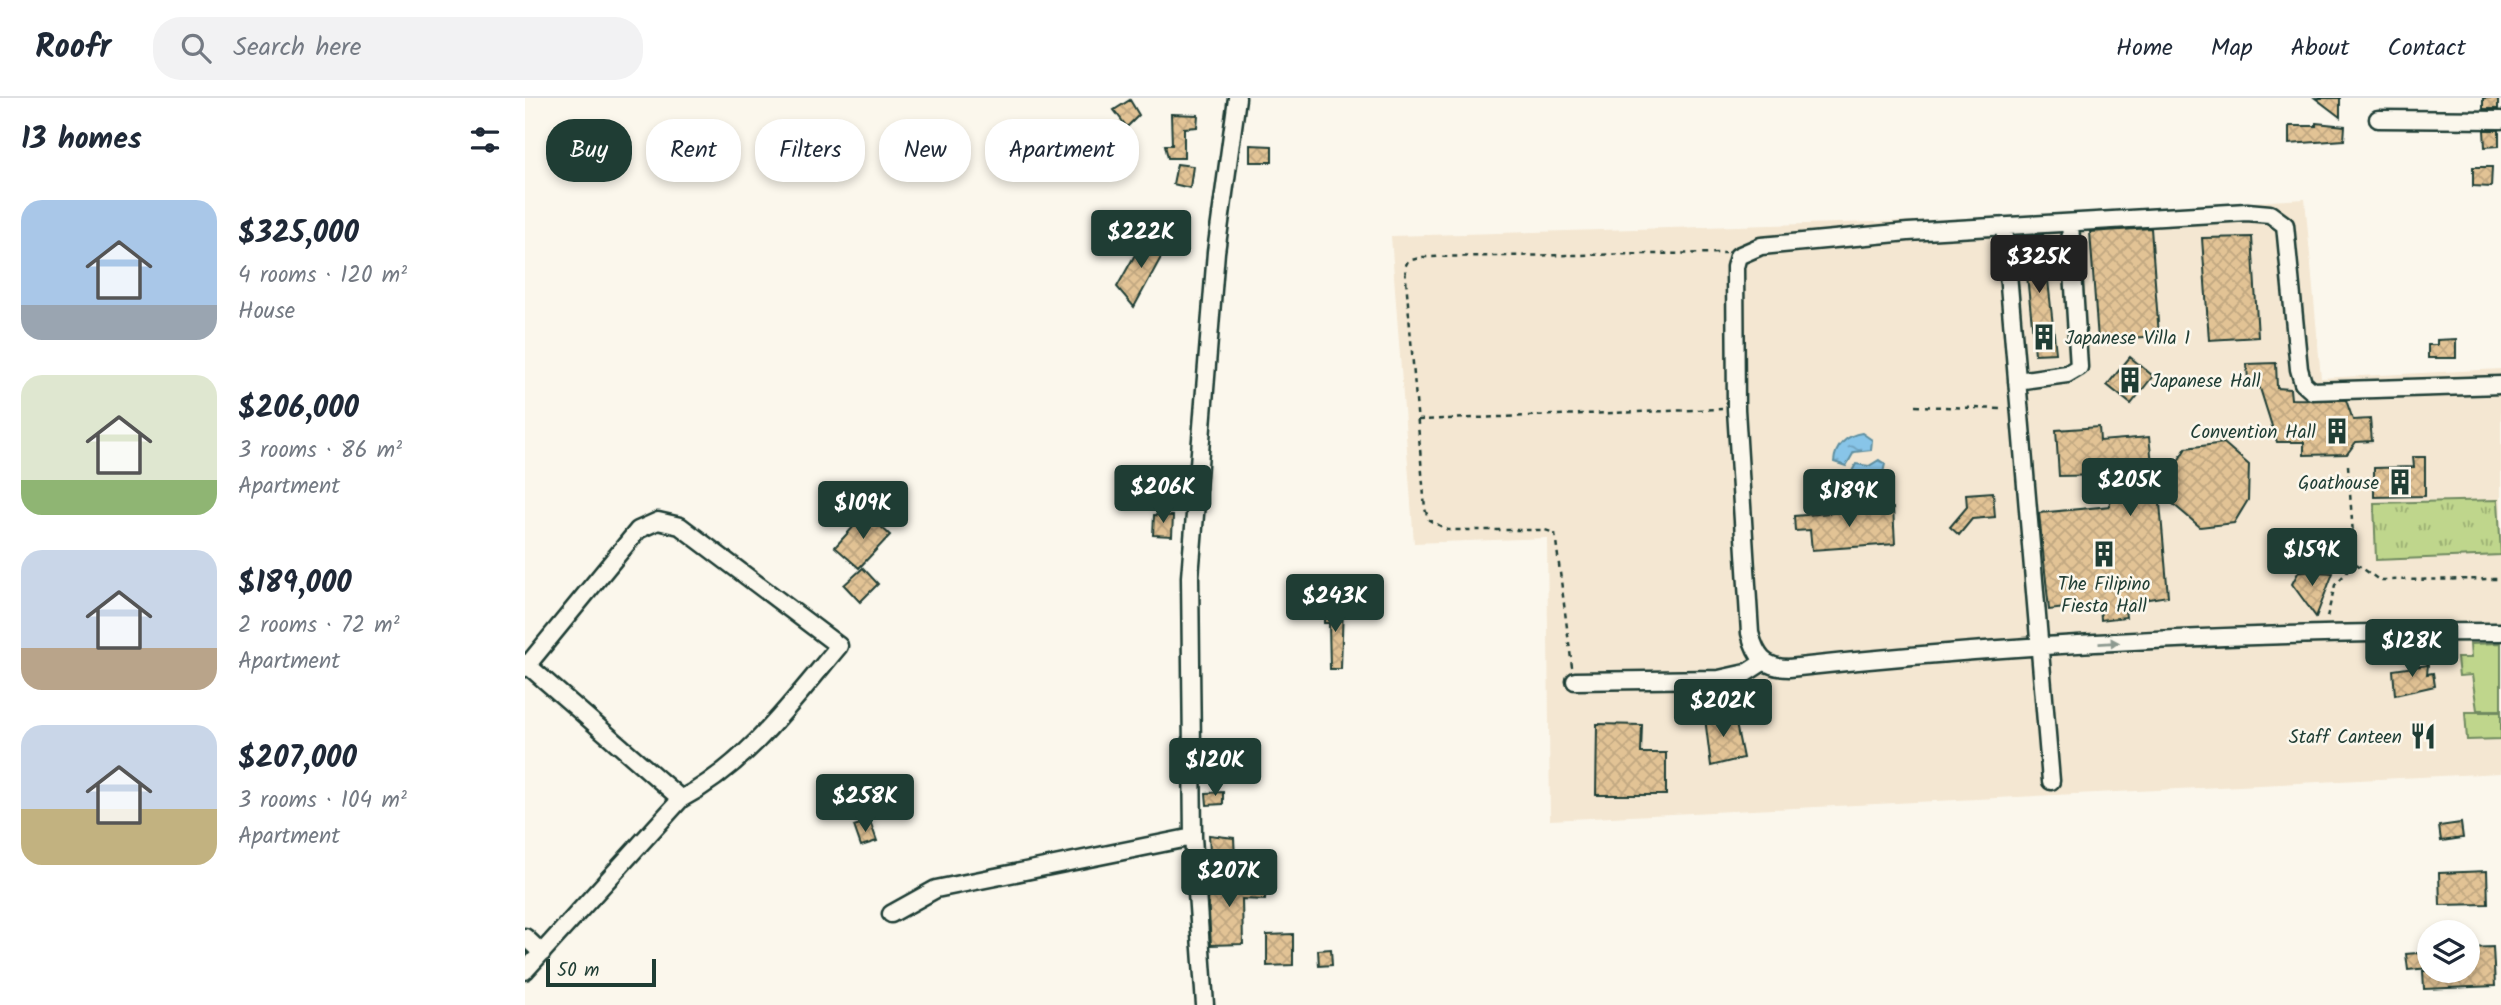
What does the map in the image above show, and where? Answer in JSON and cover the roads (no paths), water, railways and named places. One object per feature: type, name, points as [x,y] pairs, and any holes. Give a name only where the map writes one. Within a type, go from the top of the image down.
[{"type":"street","points":[[1205,1005],[1193,837],[1190,578],[1216,252],[1237,98]]},
{"type":"street","points":[[2378,119],[2501,120]]},
{"type":"street","points":[[2501,385],[2312,391],[2303,383],[2299,369],[2285,225],[2270,214],[2247,212],[1908,232],[1761,246],[1738,256],[1734,280],[1736,409],[1751,634],[1755,652],[1763,662],[1776,668],[1951,650],[2323,632],[2501,632]]},
{"type":"street","points":[[2017,381],[2067,374],[2079,368],[2070,223]]},
{"type":"street","points":[[2004,226],[2051,781]]},
{"type":"street","points":[[525,971],[681,799],[705,786],[734,763],[773,723],[839,646],[680,526],[658,521],[638,530],[526,665],[681,799]]},
{"type":"street","points":[[1574,681],[1719,679],[1746,673],[1763,662]]},
{"type":"street","points":[[891,914],[936,889],[1193,837]]},
{"type":"street","points":[[525,937],[542,953]]},
{"type":"water","points":[[1862,433],[1872,440],[1871,450],[1854,452],[1846,466],[1834,462],[1843,442]]},
{"type":"water","points":[[1879,460],[1885,464],[1883,473],[1874,482],[1863,483],[1851,473],[1856,464],[1869,466]]},
{"type":"place","name":"Japanese Villa 1","points":[[2044,337]]},
{"type":"place","name":"Japanese Hall","points":[[2130,380]]},
{"type":"place","name":"Convention Hall","points":[[2337,431]]},
{"type":"place","name":"Goathouse","points":[[2400,482]]},
{"type":"place","name":"The Filipino Fiesta Hall","points":[[2104,554]]},
{"type":"place","name":"Staff Canteen","points":[[2423,736]]}]
